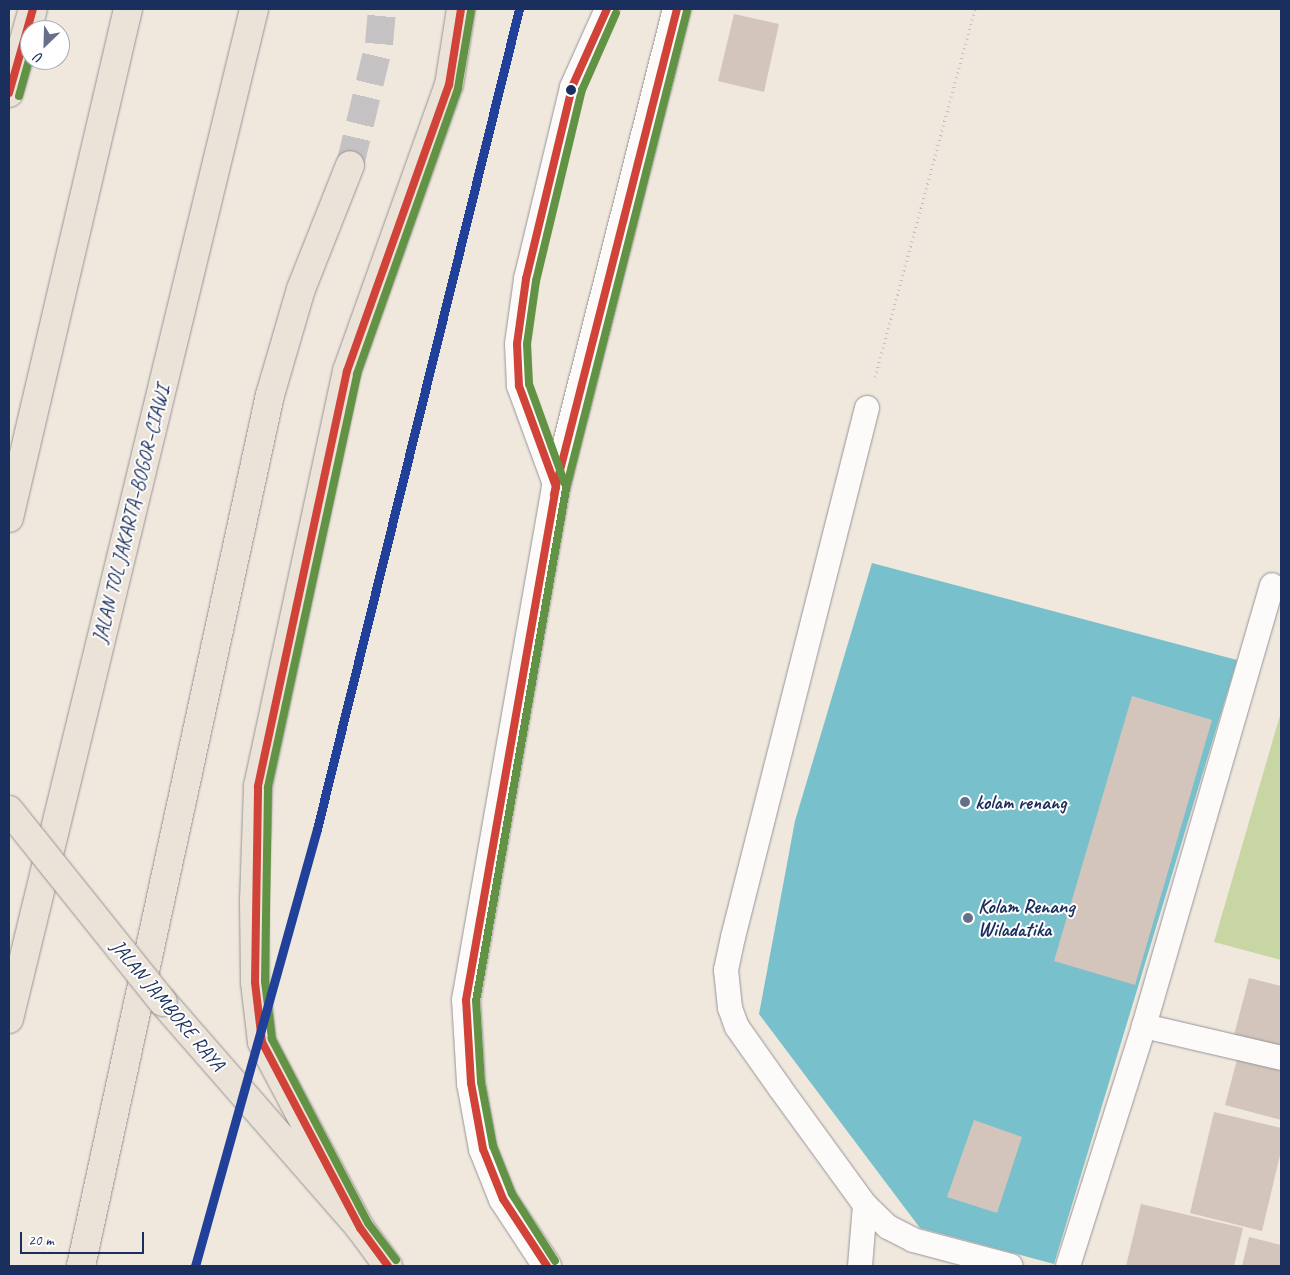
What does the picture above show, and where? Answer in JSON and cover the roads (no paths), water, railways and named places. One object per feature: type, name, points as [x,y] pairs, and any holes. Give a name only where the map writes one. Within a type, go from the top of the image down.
[{"type":"highway","points":[[9,93],[33,9]]},
{"type":"highway","points":[[9,518],[128,9]]},
{"type":"highway","name":"JALAN TOL JAKARTA–BOGOR–CIAWI","points":[[9,1019],[254,9]]},
{"type":"highway","points":[[360,1228],[262,1042],[255,982],[254,900],[258,786],[347,371],[449,86],[461,9]]},
{"type":"highway","points":[[81,1266],[270,395],[301,289],[350,165]]},
{"type":"highway","name":"JALAN JAMBORE RAYA","points":[[9,810],[163,1002],[360,1228],[388,1266]]},
{"type":"street","points":[[547,1266],[503,1199],[484,1149],[471,1083],[466,1000],[556,487],[677,9]]},
{"type":"lane","points":[[556,487],[519,386],[517,344],[526,279],[572,87],[607,9]]},
{"type":"lane","points":[[866,408],[726,970],[730,1008],[737,1027],[865,1205],[888,1227],[913,1240],[1011,1266]]},
{"type":"lane","points":[[1068,1266],[1144,1026],[1272,585]]},
{"type":"lane","points":[[1144,1026],[1281,1058]]},
{"type":"lane","points":[[860,1266],[865,1205]]},
{"type":"water","name":"Kolam Renang Wiladatika","points":[[872,563],[1237,660],[1054,1264],[920,1228],[759,1014],[795,821]]},
{"type":"tunnel","points":[[350,165],[379,44],[382,9]]},
{"type":"place","name":"kolam renang","points":[[965,802]]},
{"type":"place","name":"Kolam Renang Wiladatika","points":[[968,918]]}]
